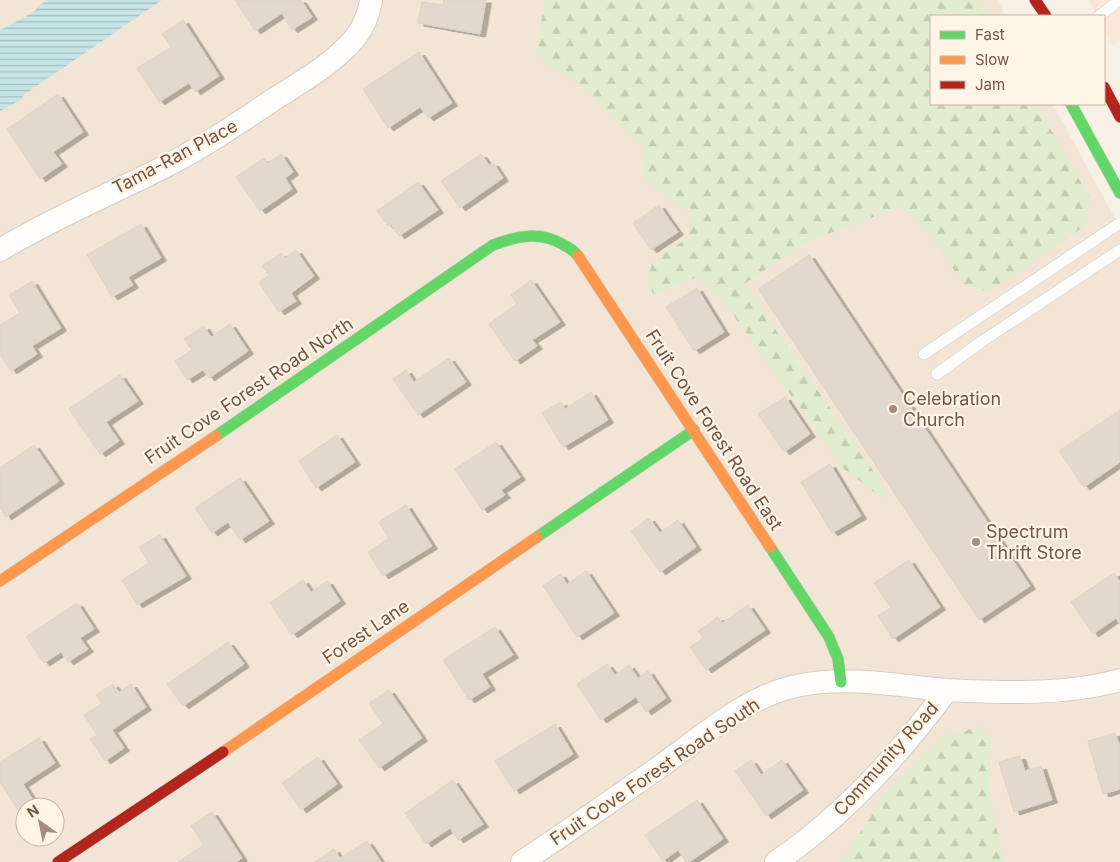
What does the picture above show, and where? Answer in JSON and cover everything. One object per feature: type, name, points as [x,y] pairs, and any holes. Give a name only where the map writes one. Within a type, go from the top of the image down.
[{"type":"street","name":"Tama-Ran Place","points":[[0,250],[209,143],[281,95],[342,53],[365,21],[371,0]]},
{"type":"street","points":[[1035,0],[1045,15]]},
{"type":"street","points":[[1105,89],[1120,116]]},
{"type":"street","points":[[1072,105],[1120,193]]},
{"type":"street","name":"Fruit Cove Forest Road East","points":[[521,235],[551,238],[575,252],[829,637],[838,659],[842,682]]},
{"type":"street","name":"Fruit Cove Forest Road North","points":[[0,581],[493,246],[511,237],[521,235]]},
{"type":"street","name":"Forest Lane","points":[[58,862],[694,430]]},
{"type":"street","name":"Fruit Cove Forest Road South","points":[[522,862],[585,820],[745,706],[776,692],[799,685],[822,682],[898,684],[947,690],[1003,692],[1055,690],[1102,685],[1120,680]]},
{"type":"street","name":"Community Road","points":[[776,862],[826,825],[864,788],[916,731],[947,690]]},
{"type":"lane","points":[[1100,15],[1120,0]]},
{"type":"lane","points":[[924,354],[1120,223]]},
{"type":"lane","points":[[937,374],[981,342],[1120,250]]},
{"type":"shaded area","points":[[0,0],[997,0],[1005,15],[930,15],[930,105],[1054,105],[1120,228],[1120,862],[0,862]]},
{"type":"shaded area","points":[[1089,0],[1120,0],[1120,40],[1113,46],[1105,30],[1105,15],[1096,15]]},
{"type":"green space","points":[[545,0],[977,0],[986,15],[930,15],[930,105],[1037,105],[1090,198],[1085,226],[988,292],[963,284],[929,233],[901,207],[809,241],[744,284],[886,489],[886,501],[844,469],[723,301],[697,277],[653,294],[647,280],[652,263],[687,238],[691,214],[644,179],[642,146],[578,84],[535,56]]},
{"type":"green space","points":[[982,726],[991,742],[989,796],[1004,862],[840,862],[844,859],[883,795],[943,737]]},
{"type":"water","points":[[46,0],[162,0],[25,94],[19,101],[0,111],[0,30],[32,13]]},
{"type":"building","points":[[235,0],[301,0],[312,17],[292,30],[282,13],[255,31]]},
{"type":"building","points":[[444,0],[486,0],[480,34],[418,23],[422,2],[443,5]]},
{"type":"building","points":[[183,20],[219,76],[195,92],[189,83],[159,102],[137,68],[171,47],[162,34]]},
{"type":"building","points":[[419,52],[452,103],[428,118],[420,107],[388,128],[363,89]]},
{"type":"building","points":[[58,94],[83,132],[53,152],[62,164],[40,179],[7,129]]},
{"type":"building","points":[[281,154],[293,172],[285,178],[292,189],[260,211],[236,177],[264,158],[268,163]]},
{"type":"building","points":[[481,154],[489,165],[493,163],[503,178],[460,208],[441,181]]},
{"type":"building","points":[[418,182],[438,210],[399,236],[391,224],[388,226],[377,211]]},
{"type":"building","points":[[659,205],[678,232],[651,250],[633,223]]},
{"type":"building","points":[[141,224],[161,258],[128,277],[133,285],[112,297],[87,255]]},
{"type":"building","points":[[296,250],[314,276],[291,293],[296,301],[279,312],[259,283],[269,275],[262,266],[281,253],[285,258]]},
{"type":"building","points":[[809,255],[1030,586],[979,620],[758,289]]},
{"type":"building","points":[[531,280],[560,322],[532,340],[537,346],[515,361],[489,324],[517,304],[511,295]]},
{"type":"building","points":[[32,281],[61,328],[32,346],[37,354],[11,371],[0,354],[0,325],[20,313],[9,295]]},
{"type":"building","points":[[697,288],[724,332],[694,351],[666,307]]},
{"type":"building","points":[[230,324],[248,351],[209,378],[203,370],[187,380],[175,361],[192,350],[184,339],[204,326],[211,337]]},
{"type":"building","points":[[449,358],[466,382],[418,415],[393,379],[406,370],[414,382]]},
{"type":"building","points":[[120,375],[138,401],[106,422],[119,441],[100,454],[69,409]]},
{"type":"building","points":[[591,392],[608,420],[563,447],[542,413],[561,402],[565,409]]},
{"type":"building","points":[[785,397],[810,434],[784,452],[758,414]]},
{"type":"building","points":[[1120,410],[1120,462],[1084,487],[1059,451]]},
{"type":"building","points":[[337,435],[355,462],[316,488],[299,461]]},
{"type":"building","points":[[496,442],[520,477],[501,490],[505,495],[482,510],[455,469]]},
{"type":"building","points":[[34,445],[59,481],[6,517],[0,507],[0,468]]},
{"type":"building","points":[[830,464],[861,516],[832,533],[801,482]]},
{"type":"building","points":[[240,478],[269,521],[240,540],[228,522],[212,533],[195,508]]},
{"type":"building","points":[[406,505],[432,546],[383,576],[368,552],[389,538],[379,522]]},
{"type":"building","points":[[649,518],[660,533],[678,520],[696,547],[660,572],[631,531]]},
{"type":"building","points":[[160,535],[186,576],[137,605],[122,580],[149,563],[139,547]]},
{"type":"building","points":[[909,560],[940,607],[893,639],[878,616],[891,608],[874,583]]},
{"type":"building","points":[[586,571],[614,613],[577,637],[543,586],[560,574],[567,584]]},
{"type":"building","points":[[1114,573],[1120,582],[1120,624],[1116,618],[1093,634],[1071,602]]},
{"type":"building","points":[[303,580],[311,592],[327,581],[340,601],[292,635],[270,603]]},
{"type":"building","points":[[77,603],[94,629],[80,638],[88,649],[68,662],[61,652],[44,663],[26,637]]},
{"type":"building","points":[[748,605],[765,630],[706,670],[690,647],[703,638],[698,631],[718,617],[722,623]]},
{"type":"building","points":[[495,627],[513,655],[482,674],[490,687],[469,700],[443,660]]},
{"type":"building","points":[[228,642],[244,664],[183,706],[167,684]]},
{"type":"building","points":[[607,664],[615,675],[629,665],[638,678],[648,671],[666,698],[646,712],[636,697],[601,720],[577,684]]},
{"type":"building","points":[[113,684],[119,692],[131,684],[146,707],[112,730],[124,748],[105,761],[90,739],[97,735],[84,715],[102,703],[96,695]]},
{"type":"building","points":[[389,690],[422,738],[379,768],[359,740],[383,724],[369,703]]},
{"type":"building","points":[[555,724],[573,754],[514,791],[495,761]]},
{"type":"building","points":[[1115,733],[1120,746],[1120,789],[1103,794],[1088,741]]},
{"type":"building","points":[[39,738],[55,763],[23,784],[31,797],[15,797],[15,805],[0,782],[0,762]]},
{"type":"building","points":[[1020,756],[1025,771],[1041,766],[1052,800],[1014,812],[999,762]]},
{"type":"building","points":[[318,757],[337,784],[301,810],[282,783]]},
{"type":"building","points":[[751,760],[761,775],[782,760],[803,790],[766,816],[735,771]]},
{"type":"building","points":[[453,780],[483,824],[458,840],[450,828],[426,844],[405,813]]},
{"type":"building","points":[[697,800],[723,839],[689,862],[686,862],[678,850],[663,861],[645,835]]},
{"type":"building","points":[[212,812],[242,858],[236,862],[178,862],[204,845],[191,826]]},
{"type":"building","points":[[367,841],[381,862],[315,862],[334,849],[340,858]]},
{"type":"traffic: fast","points":[[1072,105],[1120,193]]},
{"type":"traffic: fast","points":[[216,436],[493,245],[519,237],[545,237],[573,250],[578,256]]},
{"type":"traffic: fast","points":[[537,537],[694,430]]},
{"type":"traffic: fast","points":[[770,547],[829,637],[838,659],[841,682]]},
{"type":"traffic: slow","points":[[578,256],[770,547]]},
{"type":"traffic: slow","points":[[0,581],[216,436]]},
{"type":"traffic: slow","points":[[223,752],[537,537]]},
{"type":"traffic: jam","points":[[1035,0],[1045,15]]},
{"type":"traffic: jam","points":[[1105,89],[1120,117]]},
{"type":"traffic: jam","points":[[58,862],[223,752]]},
{"type":"place","name":"Celebration Church","points":[[893,409]]},
{"type":"place","name":"Spectrum Thrift Store","points":[[976,542]]}]
